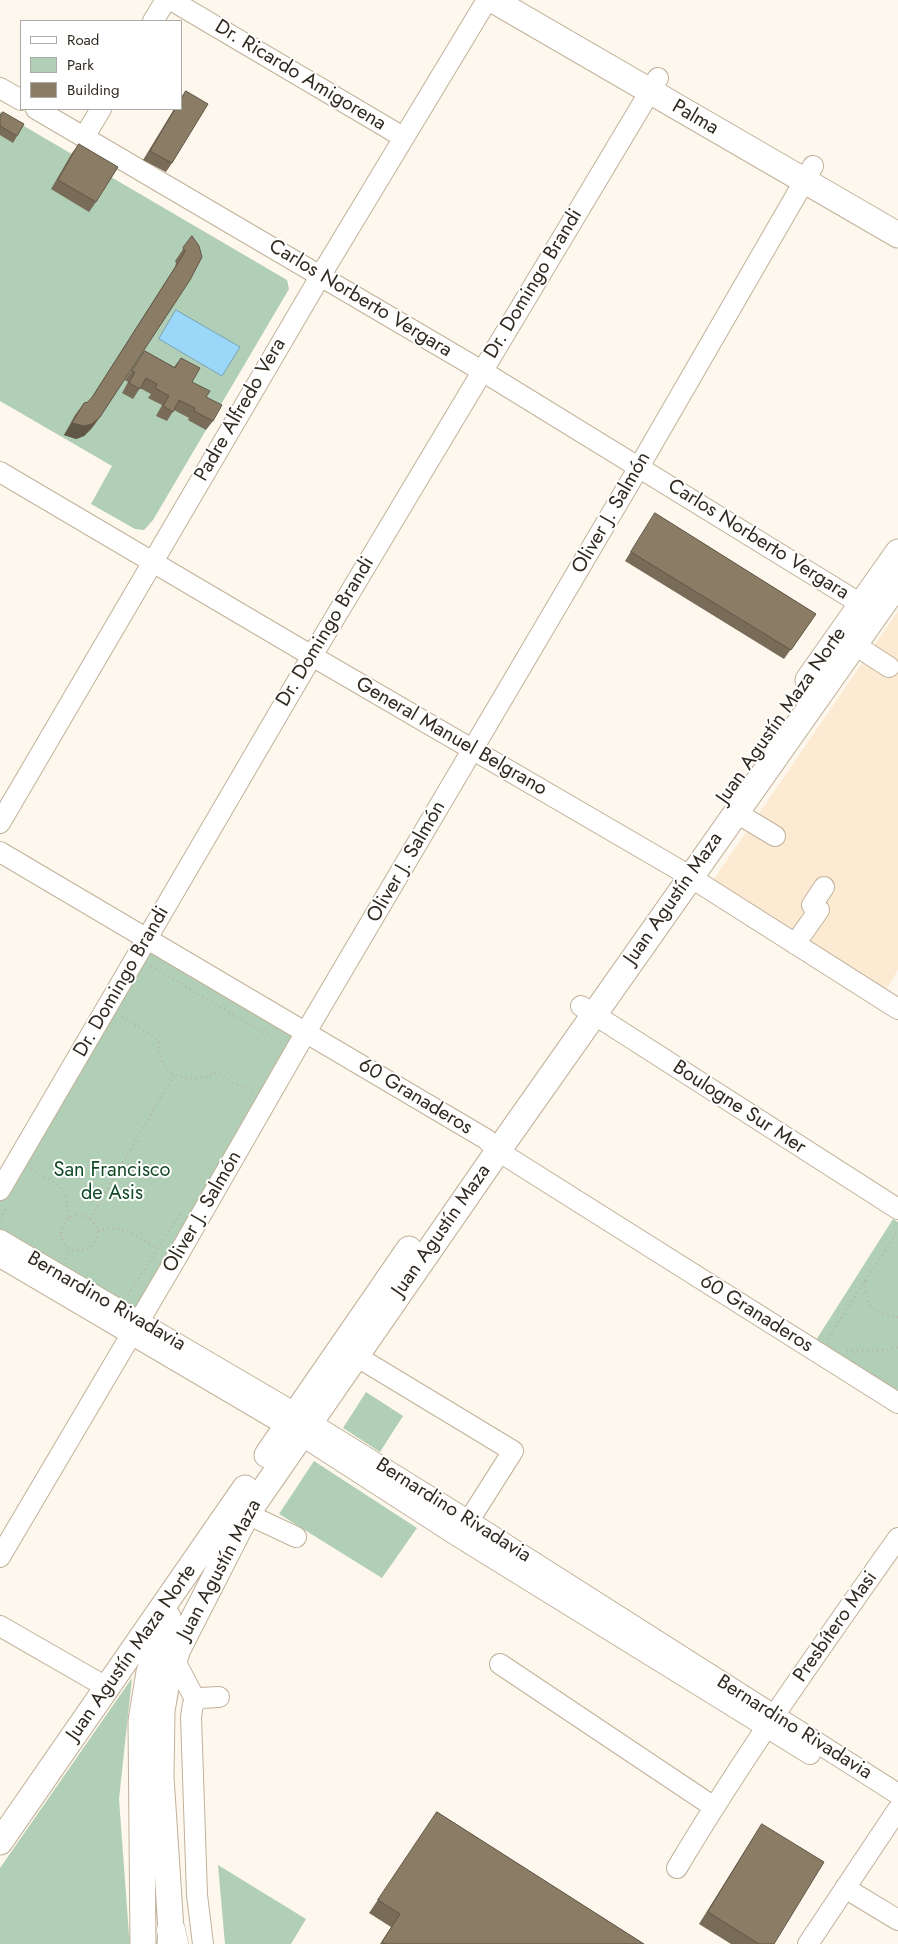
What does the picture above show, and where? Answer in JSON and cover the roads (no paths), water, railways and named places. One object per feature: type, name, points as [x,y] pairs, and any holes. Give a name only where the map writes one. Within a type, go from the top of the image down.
[{"type":"main road","name":"Palma","points":[[493,0],[654,84],[809,174],[898,236]]},
{"type":"main road","name":"Palma","points":[[525,0],[654,84]]},
{"type":"main road","name":"Palma","points":[[809,174],[898,216]]},
{"type":"main road","name":"Juan Agustín Maza Norte","points":[[0,1842],[202,1551],[298,1424],[588,1010],[683,873],[861,604],[898,552]]},
{"type":"main road","name":"Juan Agustín Maza","points":[[683,873],[735,812],[898,583]]},
{"type":"main road","name":"Juan Agustín Maza","points":[[172,1939],[161,1777],[162,1711],[174,1659],[247,1514],[298,1424],[356,1356],[492,1145]]},
{"type":"main road","name":"Juan Agustín Maza","points":[[143,1944],[141,1721],[149,1672],[164,1623],[202,1551]]},
{"type":"street","points":[[154,20],[166,0]]},
{"type":"street","name":"Dr. Ricardo Amigorena","points":[[171,0],[403,137]]},
{"type":"street","name":"Padre Alfredo Vera","points":[[0,823],[321,275],[487,0]]},
{"type":"street","name":"Dr. Domingo Brandi","points":[[5,1196],[147,938],[312,656],[654,84]]},
{"type":"street","points":[[0,88],[20,99]]},
{"type":"street","name":"Carlos Norberto Vergara","points":[[38,110],[482,371],[861,604]]},
{"type":"street","points":[[84,137],[100,110]]},
{"type":"street","name":"Oliver J. Salmón","points":[[0,1557],[809,174]]},
{"type":"street","name":"General Manuel Belgrano","points":[[0,472],[152,563],[683,873],[898,1008]]},
{"type":"street","points":[[854,645],[889,667]]},
{"type":"street","points":[[735,812],[774,836]]},
{"type":"street","name":"60 Granaderos","points":[[0,852],[306,1032],[492,1145],[898,1402]]},
{"type":"street","points":[[795,944],[824,887]]},
{"type":"street","name":"Boulogne Sur Mer","points":[[588,1010],[898,1209]]},
{"type":"street","name":"Bernardino Rivadavia","points":[[0,1240],[135,1328],[298,1424],[770,1721],[898,1809]]},
{"type":"street","name":"Bernardino Rivadavia","points":[[0,1257],[135,1328]]},
{"type":"street","points":[[356,1356],[513,1451],[464,1529]]},
{"type":"street","points":[[247,1514],[296,1537]]},
{"type":"street","name":"Presbítero Masi","points":[[677,1868],[727,1786],[770,1721],[898,1538]]},
{"type":"street","points":[[0,1626],[108,1688]]},
{"type":"street","points":[[174,1659],[196,1701]]},
{"type":"street","points":[[500,1664],[714,1807]]},
{"type":"street","points":[[203,1944],[196,1895],[191,1718],[192,1704],[200,1698],[219,1697]]},
{"type":"street","name":"Bernardino Rivadavia","points":[[770,1721],[898,1794]]},
{"type":"street","points":[[808,1944],[898,1809]]},
{"type":"street","points":[[845,1888],[898,1920]]},
{"type":"water","points":[[176,310],[240,347],[222,376],[159,339]]},
{"type":"park label","name":"San Francisco de Asis","points":[[112,1182]]}]
